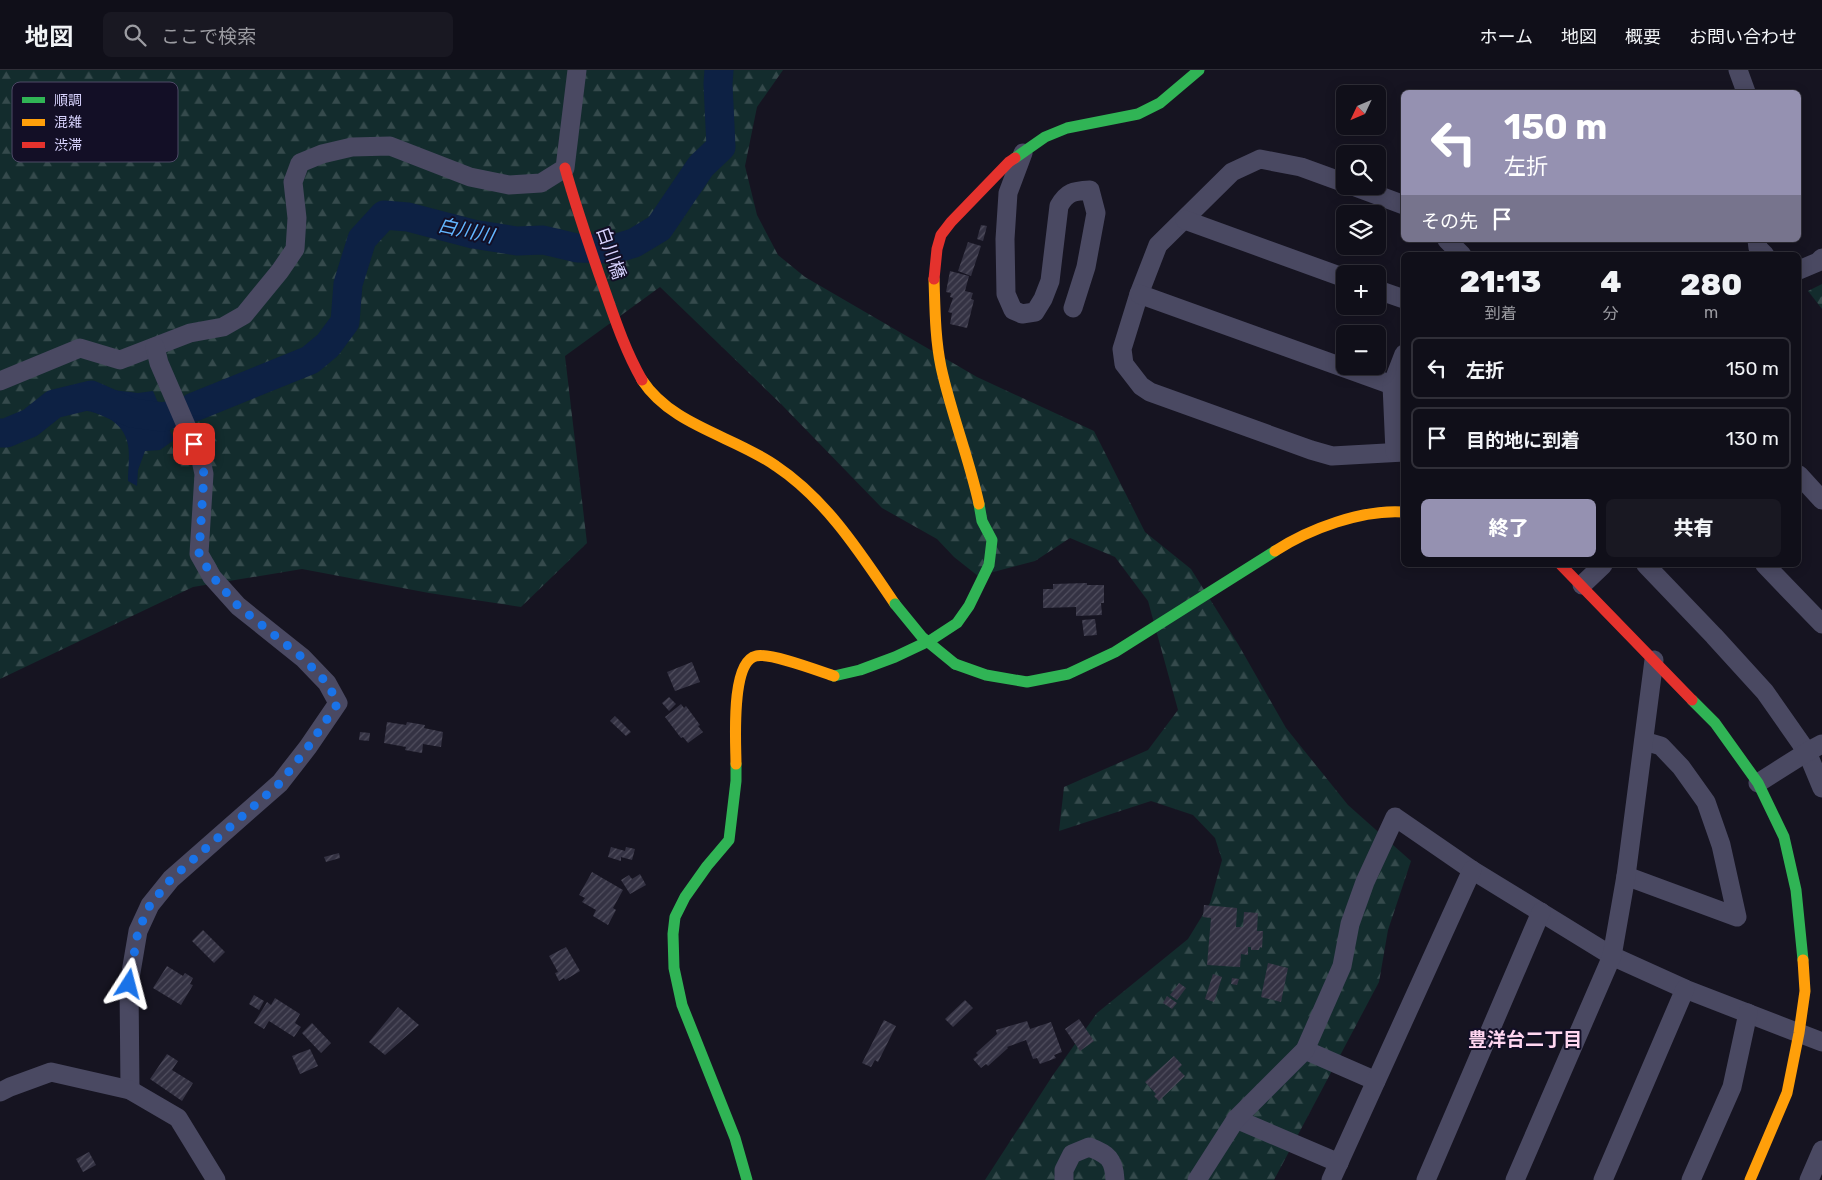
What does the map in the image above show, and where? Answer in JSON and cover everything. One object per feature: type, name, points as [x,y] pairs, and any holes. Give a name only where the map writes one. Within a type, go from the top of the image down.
[{"type":"street","points":[[0,382],[80,348],[120,360],[190,333],[223,327],[244,315],[280,272],[295,249],[298,218],[294,182],[300,163],[322,154],[352,147],[390,146],[470,177],[509,185],[541,183],[567,177],[577,70]]},
{"type":"street","points":[[747,1180],[734,1138],[682,1005],[674,968],[673,934],[675,917],[691,889],[729,840],[736,782],[737,693],[741,673],[749,659],[757,655],[782,660],[835,676],[860,670],[895,657],[957,624],[969,606],[989,566],[992,540],[982,521],[941,367],[936,334],[934,270],[941,235],[951,222],[1009,162],[1045,138],[1067,128],[1138,114],[1160,103],[1199,70]]},
{"type":"street","points":[[1738,70],[1745,90]]},
{"type":"street","points":[[1023,153],[1008,193],[1005,239],[1006,294],[1013,310],[1022,314],[1035,312],[1043,299],[1050,281],[1059,206],[1065,196],[1076,191],[1090,190],[1096,213],[1086,267],[1073,308]]},
{"type":"street","points":[[1336,180],[1301,167],[1260,159],[1232,172],[1158,245],[1139,294],[1122,348],[1124,364],[1132,377],[1145,389],[1332,456],[1400,452],[1392,385],[1401,362]]},
{"type":"street","name":"白川橋","points":[[567,177],[619,332],[638,371],[652,393],[677,413],[776,465],[814,496],[843,529],[918,634],[935,651],[955,664],[986,675],[1027,682],[1068,674],[1122,648],[1295,538],[1341,520],[1392,511],[1401,512]]},
{"type":"street","points":[[1377,195],[1401,204]]},
{"type":"street","points":[[1185,220],[1336,275]]},
{"type":"street","points":[[1448,242],[1459,252]]},
{"type":"street","points":[[1801,269],[1818,262],[1822,258]]},
{"type":"street","points":[[1386,293],[1401,298]]},
{"type":"street","points":[[1139,294],[1392,385]]},
{"type":"street","points":[[130,1090],[129,984],[138,931],[150,905],[171,879],[280,783],[308,747],[338,703],[327,683],[303,658],[238,606],[212,576],[199,554],[204,474],[201,460],[159,363],[155,347]]},
{"type":"street","points":[[1563,567],[1715,723],[1758,783],[1784,837],[1796,890],[1803,950],[1805,991],[1787,1093],[1750,1180]]},
{"type":"street","points":[[1582,585],[1601,567]]},
{"type":"street","points":[[1648,567],[1814,748],[1822,788]]},
{"type":"street","points":[[1767,567],[1822,624]]},
{"type":"street","points":[[1515,1180],[1612,956],[1626,876],[1654,660]]},
{"type":"street","points":[[1626,876],[1737,917],[1724,854],[1706,802],[1681,767],[1661,746],[1644,740]]},
{"type":"street","points":[[1758,783],[1814,748]]},
{"type":"street","points":[[1197,1180],[1236,1119],[1305,1050],[1342,966],[1350,924],[1365,882],[1395,817],[1472,870],[1612,956],[1685,989],[1822,1042]]},
{"type":"street","points":[[1236,1119],[1335,1172],[1472,870]]},
{"type":"street","points":[[1426,1180],[1541,912]]},
{"type":"street","points":[[1603,1180],[1685,989]]},
{"type":"street","points":[[1691,1180],[1732,1087],[1748,1013]]},
{"type":"street","points":[[1305,1050],[1376,1081]]},
{"type":"street","points":[[0,1092],[51,1072],[130,1090],[178,1118],[216,1180]]},
{"type":"street","points":[[1064,1180],[1064,1170],[1072,1154],[1089,1147],[1103,1152],[1114,1165],[1115,1180]]},
{"type":"street","points":[[1809,1180],[1822,1150]]},
{"type":"green space","points":[[0,70],[783,70],[757,107],[745,166],[757,215],[778,255],[805,277],[977,377],[1094,431],[1145,532],[1191,569],[1238,644],[1286,728],[1348,805],[1411,861],[1388,930],[1379,982],[1274,1180],[985,1180],[1053,1075],[1097,1013],[1188,939],[1210,903],[1222,860],[1215,838],[1193,815],[1151,801],[1059,831],[1064,787],[1148,750],[1178,710],[1148,601],[1115,557],[1070,538],[1035,561],[978,576],[954,557],[937,539],[882,508],[781,404],[660,287],[565,356],[587,543],[521,607],[429,593],[302,569],[193,587],[0,679]]},
{"type":"green space","points":[[1822,284],[1822,309],[1808,291]]},
{"type":"water","points":[[88,387],[138,393],[153,391],[174,440],[160,450],[145,451],[138,470],[137,486],[128,481],[128,445],[118,425],[99,414],[88,411],[64,410],[54,412],[52,397],[69,389]]},
{"type":"building","points":[[981,225],[987,226],[983,241],[977,239]]},
{"type":"building","points":[[968,242],[981,246],[971,276],[958,271]]},
{"type":"building","points":[[950,271],[969,276],[965,291],[973,293],[971,299],[974,300],[967,328],[950,324],[952,313],[948,312],[953,298],[950,297],[951,293],[946,292]]},
{"type":"building","points":[[1087,583],[1087,585],[1104,585],[1104,603],[1101,603],[1102,615],[1076,616],[1076,607],[1043,608],[1043,589],[1053,589],[1053,584]]},
{"type":"building","points":[[1095,619],[1097,635],[1084,636],[1082,620]]},
{"type":"building","points":[[692,662],[700,682],[675,691],[667,672]]},
{"type":"building","points":[[669,697],[676,704],[669,711],[662,703]]},
{"type":"building","points":[[681,704],[684,708],[686,706],[703,732],[688,743],[683,737],[681,738],[665,717]]},
{"type":"building","points":[[615,716],[631,732],[626,736],[610,721]]},
{"type":"building","points":[[387,722],[406,725],[407,722],[425,725],[424,728],[443,732],[441,747],[423,744],[422,753],[405,750],[406,747],[384,743]]},
{"type":"building","points":[[360,732],[370,733],[369,741],[359,740]]},
{"type":"building","points":[[611,847],[625,851],[626,847],[635,849],[632,860],[621,857],[621,861],[608,857]]},
{"type":"building","points":[[339,853],[340,858],[326,862],[324,857]]},
{"type":"building","points":[[592,872],[623,890],[613,908],[616,910],[608,925],[593,916],[596,910],[582,902],[585,898],[579,895]]},
{"type":"building","points":[[640,874],[646,885],[630,894],[621,880],[629,875],[632,879]]},
{"type":"building","points":[[1204,905],[1237,908],[1236,927],[1243,927],[1244,912],[1258,913],[1257,931],[1263,931],[1262,948],[1251,950],[1251,947],[1248,947],[1248,955],[1241,954],[1240,967],[1207,965],[1211,918],[1203,917]]},
{"type":"building","points":[[203,930],[225,952],[214,963],[192,941]]},
{"type":"building","points":[[566,947],[580,971],[565,980],[564,978],[559,981],[555,973],[558,972],[549,956]]},
{"type":"building","points":[[1268,963],[1288,968],[1281,1002],[1261,997]]},
{"type":"building","points":[[167,966],[183,976],[185,973],[193,978],[190,984],[193,985],[181,1005],[153,988]]},
{"type":"building","points":[[1213,974],[1222,977],[1214,1002],[1205,999]]},
{"type":"building","points":[[1232,978],[1239,979],[1237,985],[1231,984]]},
{"type":"building","points":[[1179,983],[1186,988],[1177,1000],[1170,995]]},
{"type":"building","points":[[254,995],[264,1001],[259,1010],[249,1004]]},
{"type":"building","points":[[1167,996],[1177,1003],[1172,1009],[1163,1003]]},
{"type":"building","points":[[275,998],[300,1014],[295,1023],[301,1027],[294,1037],[269,1021],[264,1029],[254,1023],[267,1002],[271,1005]]},
{"type":"building","points":[[965,1000],[973,1008],[953,1027],[945,1019]]},
{"type":"building","points":[[398,1007],[419,1025],[385,1055],[369,1042]]},
{"type":"building","points":[[1079,1019],[1094,1041],[1080,1051],[1065,1029]]},
{"type":"building","points":[[884,1020],[896,1026],[878,1062],[875,1060],[871,1067],[862,1063]]},
{"type":"building","points":[[1027,1021],[1030,1029],[1051,1022],[1062,1052],[1054,1055],[1056,1058],[1040,1064],[1037,1058],[1033,1059],[1026,1040],[1007,1047],[988,1066],[986,1064],[981,1068],[973,1059],[978,1055],[976,1053],[997,1034],[996,1030]]},
{"type":"building","points":[[312,1023],[331,1043],[321,1053],[302,1033]]},
{"type":"building","points":[[310,1049],[318,1066],[300,1074],[292,1056]]},
{"type":"building","points":[[167,1054],[178,1061],[172,1070],[193,1083],[182,1101],[150,1079]]},
{"type":"building","points":[[1174,1056],[1182,1065],[1178,1069],[1185,1076],[1159,1101],[1154,1096],[1156,1094],[1145,1082]]},
{"type":"building","points":[[89,1152],[96,1165],[83,1172],[76,1159]]},
{"type":"waterway","name":"白川川","points":[[194,407],[310,360],[328,345],[345,322],[348,284],[362,239],[384,215],[408,217],[473,234],[517,241],[543,240],[577,248],[614,249],[634,243],[659,228],[701,166],[721,147],[719,70]]},
{"type":"waterway","name":"白川川","points":[[0,433],[6,433],[30,423],[54,404],[91,395],[132,413],[166,416]]},
{"type":"traffic: fast","points":[[1015,158],[1045,137],[1067,128],[1138,114],[1160,103],[1199,70]]},
{"type":"traffic: fast","points":[[834,676],[860,670],[895,657],[931,640],[957,623],[969,606],[989,565],[992,540],[982,521],[979,504]]},
{"type":"traffic: fast","points":[[955,664],[986,675],[1027,682],[1068,674],[1115,652],[1275,551]]},
{"type":"traffic: fast","points":[[895,604],[922,637],[955,664]]},
{"type":"traffic: fast","points":[[1692,700],[1715,723],[1758,783],[1784,837],[1796,890],[1803,960]]},
{"type":"traffic: fast","points":[[736,764],[736,781],[729,840],[707,866],[685,897],[675,917],[673,934],[674,968],[682,1005],[735,1138],[747,1180]]},
{"type":"traffic: slow","points":[[934,279],[936,334],[941,367],[979,504]]},
{"type":"traffic: slow","points":[[642,380],[655,396],[670,409],[687,420],[742,446],[776,466],[811,495],[827,511],[856,547],[895,604]]},
{"type":"traffic: slow","points":[[1275,551],[1304,535],[1336,522],[1371,514],[1401,512]]},
{"type":"traffic: slow","points":[[736,764],[736,704],[742,672],[748,662],[756,656],[772,657],[834,676]]},
{"type":"traffic: slow","points":[[1750,1180],[1787,1093],[1805,991],[1803,960]]},
{"type":"traffic: jam","points":[[934,279],[937,249],[941,235],[951,222],[1015,158]]},
{"type":"traffic: jam","points":[[565,168],[613,315],[629,355],[642,380]]},
{"type":"traffic: jam","points":[[1563,567],[1692,700]]},
{"type":"district","name":"豊洋台二丁目","points":[[1525,1039]]},
{"type":"route","points":[[129,984],[138,931],[150,905],[171,879],[280,783],[308,747],[338,703],[327,683],[303,658],[238,606],[212,576],[199,554],[204,474],[201,460],[194,444]]}]
